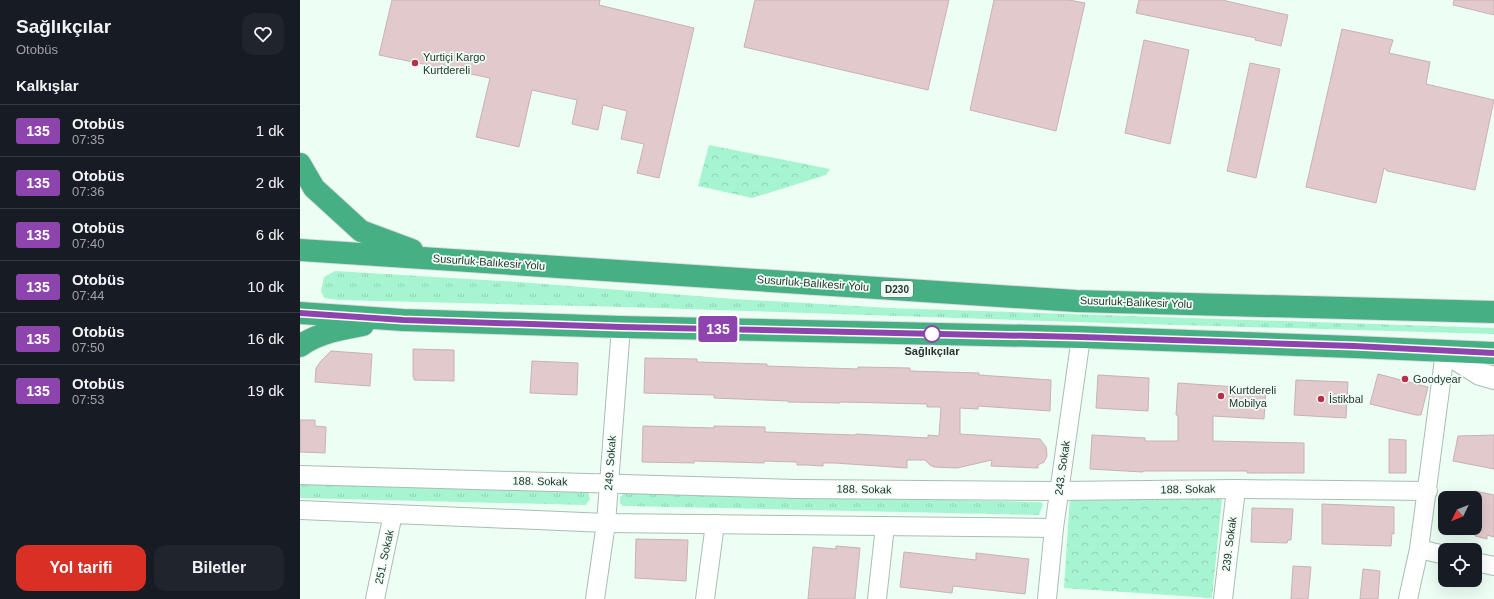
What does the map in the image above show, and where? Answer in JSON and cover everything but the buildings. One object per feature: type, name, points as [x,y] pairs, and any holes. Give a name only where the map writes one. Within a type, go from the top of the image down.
[{"type":"highway","points":[[300,164],[314,188],[361,231],[436,259]]},
{"type":"highway","name":"Susurluk-Balıkesir Yolu","points":[[300,250],[1076,301],[1494,312]]},
{"type":"highway","points":[[300,313],[403,320],[621,327],[1081,337],[1354,346],[1445,352],[1494,353]]},
{"type":"highway","points":[[300,346],[309,340],[341,329],[403,320]]},
{"type":"main road","points":[[1445,352],[1480,374],[1494,378]]},
{"type":"street","name":"249. Sokak","points":[[595,599],[606,523],[621,327]]},
{"type":"street","name":"243. Sokak","points":[[1047,599],[1054,528],[1081,337]]},
{"type":"street","points":[[1408,599],[1419,549],[1428,491],[1445,352]]},
{"type":"street","name":"188. Sokak","points":[[300,475],[797,489],[1059,491],[1236,489],[1428,491]]},
{"type":"street","name":"239. Sokak","points":[[1223,599],[1236,489]]},
{"type":"street","points":[[300,510],[606,523],[1054,528]]},
{"type":"street","name":"251. Sokak","points":[[375,599],[393,514]]},
{"type":"street","points":[[705,599],[715,524]]},
{"type":"street","points":[[877,599],[885,526]]},
{"type":"street","points":[[1419,549],[1438,553]]},
{"type":"street","points":[[1482,563],[1494,566]]},
{"type":"green space","points":[[709,145],[830,169],[826,175],[752,198],[698,186]]},
{"type":"green space","points":[[335,271],[519,282],[734,299],[890,308],[1494,328],[1494,334],[624,307],[338,300],[324,298],[321,291],[324,277]]},
{"type":"green space","points":[[300,484],[588,491],[590,499],[586,505],[300,498]]},
{"type":"green space","points":[[625,492],[1041,502],[1043,505],[1039,515],[623,506],[620,503],[620,497]]},
{"type":"green space","points":[[1070,496],[1222,499],[1212,598],[1064,588]]},
{"type":"bus line","name":"135","points":[[300,313],[403,320],[621,327],[1081,337],[1354,346],[1445,352],[1494,353]]},
{"type":"place","name":"Yurtiçi Kargo Kurtdereli","points":[[415,63]]},
{"type":"place","name":"Sağlıkçılar","points":[[932,334]]},
{"type":"place","name":"Goodyear","points":[[1405,379]]},
{"type":"place","name":"Kurtdereli Mobilya","points":[[1221,396]]},
{"type":"place","name":"İstikbal","points":[[1321,399]]}]
